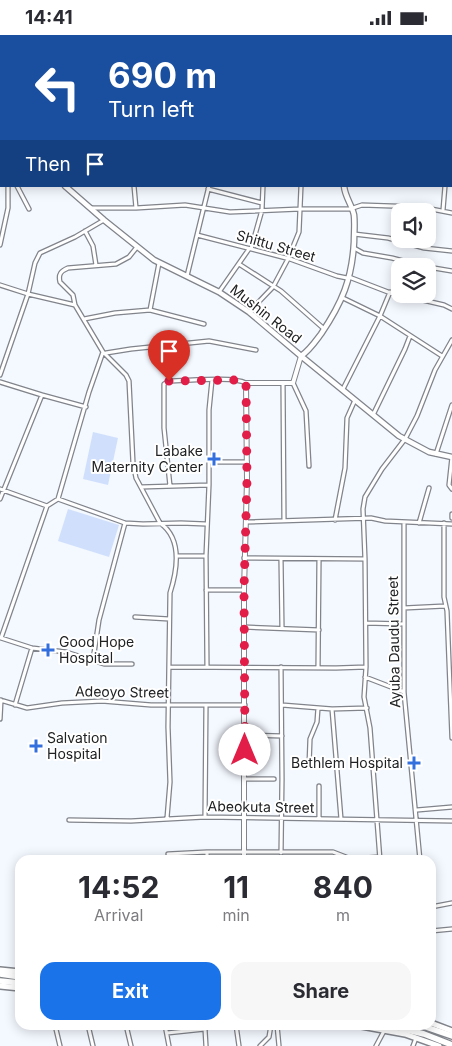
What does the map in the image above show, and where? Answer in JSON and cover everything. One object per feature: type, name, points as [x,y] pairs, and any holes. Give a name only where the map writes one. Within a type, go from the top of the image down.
[{"type":"highway","points":[[0,975],[15,976]]},
{"type":"highway","points":[[0,981],[15,982]]},
{"type":"highway","points":[[410,1030],[452,1045]]},
{"type":"highway","points":[[435,1030],[452,1036]]},
{"type":"main road","name":"Mushin Road","points":[[66,187],[104,220],[159,263],[219,292],[249,312],[302,354],[373,415],[405,439],[421,449],[452,457]]},
{"type":"main road","points":[[302,354],[323,328],[340,302],[348,278],[353,248],[354,217],[343,187]]},
{"type":"main road","points":[[302,354],[316,340],[343,298],[351,262],[353,224],[351,209]]},
{"type":"main road","points":[[0,970],[15,972]]},
{"type":"main road","points":[[0,986],[15,988]]},
{"type":"main road","points":[[436,1025],[452,1031]]},
{"type":"main road","points":[[395,1030],[440,1046]]},
{"type":"street","points":[[0,245],[8,208],[8,187]]},
{"type":"street","points":[[18,187],[29,209]]},
{"type":"street","points":[[134,187],[136,208]]},
{"type":"street","points":[[187,276],[209,187],[262,203]]},
{"type":"street","points":[[219,292],[250,249],[262,210],[263,187]]},
{"type":"street","points":[[249,312],[273,287],[288,259],[299,232],[301,187]]},
{"type":"street","points":[[442,210],[445,187]]},
{"type":"street","points":[[91,208],[185,205],[230,211],[351,209],[362,205],[420,207],[452,213]]},
{"type":"street","points":[[0,375],[28,294],[35,263],[40,253],[104,220]]},
{"type":"street","points":[[85,231],[93,246],[96,265]]},
{"type":"street","points":[[354,234],[388,238],[424,248],[452,251]]},
{"type":"street","name":"Shittu Street","points":[[197,235],[288,259],[337,276],[390,292],[444,305],[452,309]]},
{"type":"street","points":[[137,247],[123,262],[110,265],[68,268],[59,275],[60,282],[73,295],[75,305],[104,353],[126,375],[129,381],[133,463],[136,478],[160,523],[167,527],[177,556],[175,577],[170,593],[169,619],[170,782],[167,818]]},
{"type":"street","points":[[353,248],[363,253],[392,258]]},
{"type":"street","points":[[150,310],[159,263]]},
{"type":"street","points":[[239,264],[292,300],[323,328]]},
{"type":"street","points":[[436,268],[452,271]]},
{"type":"street","points":[[0,285],[75,305]]},
{"type":"street","points":[[343,389],[390,292]]},
{"type":"street","points":[[343,298],[380,316],[442,356]]},
{"type":"street","points":[[84,319],[115,313],[150,310],[204,323]]},
{"type":"street","points":[[373,415],[410,335]]},
{"type":"street","points":[[380,855],[370,728],[364,697],[366,623],[362,509],[365,497],[382,469],[405,439],[442,356],[452,340]]},
{"type":"street","points":[[104,353],[209,341],[256,350]]},
{"type":"street","points":[[104,353],[94,375],[58,499],[47,506],[1,638],[32,648],[66,651],[104,664],[132,663]]},
{"type":"street","points":[[302,354],[293,383],[306,411],[310,466]]},
{"type":"street","points":[[170,486],[164,428],[164,384],[169,381],[212,380],[240,380],[246,383],[293,383]]},
{"type":"street","points":[[207,667],[206,524],[210,462],[209,410],[212,380]]},
{"type":"street","points":[[0,382],[86,407]]},
{"type":"street","points":[[244,852],[246,383]]},
{"type":"street","points":[[283,383],[284,521]]},
{"type":"street","points":[[0,499],[2,489],[42,395]]},
{"type":"street","points":[[335,520],[346,469],[347,418],[355,400]]},
{"type":"street","points":[[435,454],[452,405]]},
{"type":"street","points":[[452,457],[449,485],[452,489]]},
{"type":"street","points":[[210,462],[247,462]]},
{"type":"street","points":[[141,487],[209,485]]},
{"type":"street","points":[[419,523],[428,488]]},
{"type":"street","points":[[2,489],[47,506]]},
{"type":"street","points":[[58,499],[125,523],[143,525],[160,523],[206,524]]},
{"type":"street","points":[[246,522],[371,518],[385,521],[452,524]]},
{"type":"street","name":"Ayuba Daudu Street","points":[[404,522],[404,692],[417,810],[420,855]]},
{"type":"street","points":[[93,660],[99,620],[125,523]]},
{"type":"street","points":[[444,523],[444,597],[452,738]]},
{"type":"street","points":[[177,556],[206,556]]},
{"type":"street","points":[[244,558],[281,560],[365,559]]},
{"type":"street","points":[[281,560],[282,628]]},
{"type":"street","points":[[318,667],[319,560]]},
{"type":"street","points":[[206,590],[244,590]]},
{"type":"street","points":[[404,608],[445,606]]},
{"type":"street","points":[[134,617],[169,619]]},
{"type":"street","points":[[366,623],[404,624]]},
{"type":"street","points":[[244,627],[319,630]]},
{"type":"street","points":[[15,705],[32,648]]},
{"type":"street","points":[[169,667],[366,667]]},
{"type":"street","points":[[281,667],[281,853]]},
{"type":"street","points":[[365,677],[404,692]]},
{"type":"street","points":[[0,719],[1,700]]},
{"type":"street","name":"Adeoyo Street","points":[[1,700],[15,705],[32,707],[102,701],[169,705],[245,705]]},
{"type":"street","points":[[205,817],[206,705]]},
{"type":"street","points":[[282,705],[332,709],[367,708]]},
{"type":"street","points":[[310,766],[310,739],[317,723],[318,708]]},
{"type":"street","points":[[332,709],[341,819]]},
{"type":"street","points":[[245,735],[282,736]]},
{"type":"street","points":[[244,779],[274,779]]},
{"type":"street","points":[[318,819],[319,786]]},
{"type":"street","points":[[417,810],[452,807]]},
{"type":"street","name":"Abeokuta Street","points":[[69,820],[131,821],[205,817],[452,821]]},
{"type":"street","points":[[168,854],[244,852],[333,853],[337,855]]},
{"type":"street","points":[[436,906],[452,903]]},
{"type":"street","points":[[436,931],[452,929]]},
{"type":"street","points":[[56,1030],[60,1046]]},
{"type":"street","points":[[89,1030],[93,1046]]},
{"type":"street","points":[[127,1030],[131,1046]]},
{"type":"street","points":[[166,1030],[169,1046]]},
{"type":"street","points":[[167,1033],[196,1030]]},
{"type":"street","points":[[205,1030],[206,1046]]},
{"type":"street","points":[[237,1030],[239,1046]]},
{"type":"street","points":[[260,1046],[269,1037],[270,1030]]},
{"type":"street","points":[[277,1030],[279,1046]]},
{"type":"street","points":[[376,1046],[384,1030]]},
{"type":"street","points":[[413,1046],[416,1037]]},
{"type":"shaded area","points":[[93,432],[118,438],[108,485],[83,479]]},
{"type":"shaded area","points":[[68,509],[119,525],[109,557],[58,541]]},
{"type":"place","name":"Labake Maternity Center","points":[[214,459]]},
{"type":"place","name":"Good Hope Hospital","points":[[48,650]]},
{"type":"place","name":"Salvation Hospital","points":[[36,746]]},
{"type":"place","name":"Bethlem Hospital","points":[[414,763]]},
{"type":"route","points":[[169,381],[240,380],[246,383],[247,480],[244,558],[245,750]]}]
